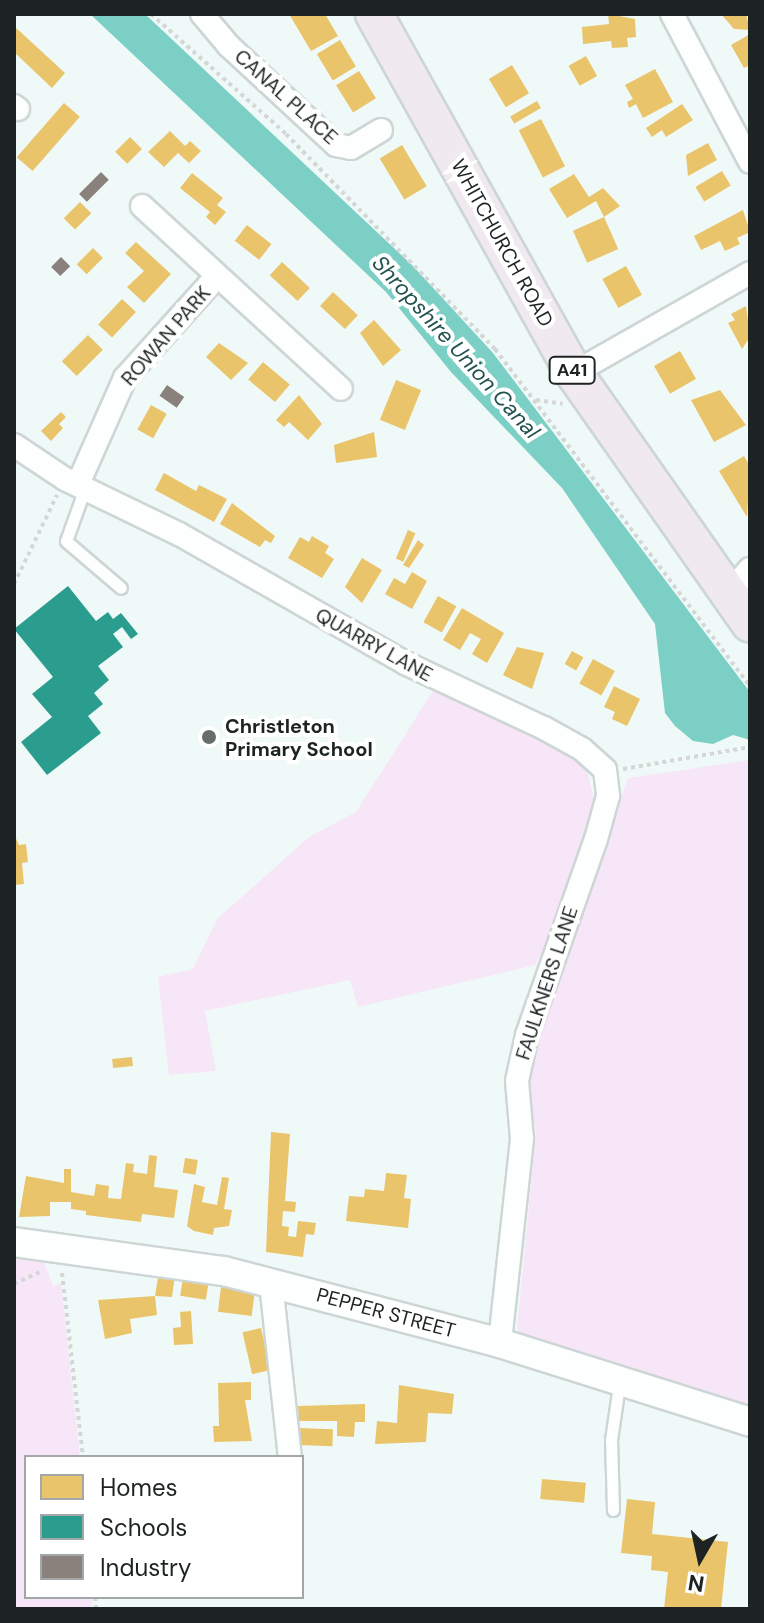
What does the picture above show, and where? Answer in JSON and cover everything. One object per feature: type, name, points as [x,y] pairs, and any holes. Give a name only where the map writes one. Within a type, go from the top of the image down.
[{"type":"highway","name":"WHITCHURCH ROAD","points":[[374,14],[574,373],[739,581],[750,623]]},
{"type":"street","name":"CANAL PLACE","points":[[202,14],[229,46],[336,145],[351,148],[381,130]]},
{"type":"street","points":[[672,14],[750,162]]},
{"type":"street","name":"ROWAN PARK","points":[[142,206],[341,389]]},
{"type":"street","points":[[574,373],[750,273]]},
{"type":"street","name":"ROWAN PARK","points":[[76,484],[125,378],[217,276]]},
{"type":"street","name":"QUARRY LANE","points":[[14,445],[76,484],[179,534],[470,697],[544,728],[582,749],[605,770]]},
{"type":"street","name":"FAULKNERS LANE","points":[[500,1343],[522,1139],[517,1081],[527,1035],[596,839],[608,796],[605,770]]},
{"type":"street","name":"PEPPER STREET","points":[[14,1242],[62,1254],[149,1257],[271,1283],[500,1343],[619,1385],[750,1422]]},
{"type":"street","points":[[271,1283],[290,1455]]},
{"type":"lane","points":[[76,484],[66,541],[121,588]]},
{"type":"lane","points":[[613,1510],[611,1440],[619,1385]]},
{"type":"path","points":[[151,14],[308,155],[495,349],[750,686]]},
{"type":"path","points":[[14,584],[76,484]]},
{"type":"path","points":[[605,770],[749,748]]},
{"type":"path","points":[[14,1284],[62,1254],[83,1455]]},
{"type":"shaded area","points":[[433,691],[536,732],[586,767],[596,807],[554,929],[535,965],[358,1007],[350,980],[205,1011],[216,1071],[169,1075],[158,977],[193,969],[217,919],[309,837],[356,812]]},
{"type":"shaded area","points":[[750,760],[750,1407],[574,1359],[521,1339],[517,1328],[536,1133],[528,1091],[534,1039],[628,778]]},
{"type":"shaded area","points":[[14,1256],[43,1259],[53,1286],[61,1283],[80,1455],[24,1455],[24,1599],[92,1599],[92,1609],[14,1609]]},
{"type":"water","name":"Shropshire Union Canal","points":[[90,14],[145,14],[413,266],[493,353],[750,692],[750,740],[733,735],[713,744],[693,741],[675,726],[665,713],[655,624],[562,488],[451,372],[386,292]]},
{"type":"building: Homes","points":[[289,14],[325,14],[338,36],[311,51]]},
{"type":"building: Homes","points":[[608,14],[635,19],[636,37],[627,38],[628,47],[612,48],[611,41],[583,44],[582,27],[609,24]]},
{"type":"building: Homes","points":[[721,14],[746,14],[750,30],[734,29]]},
{"type":"building: Homes","points":[[14,26],[65,73],[52,88],[14,52]]},
{"type":"building: Homes","points":[[750,34],[750,65],[744,68],[731,45]]},
{"type":"building: Homes","points":[[340,40],[356,67],[333,80],[317,54]]},
{"type":"building: Homes","points":[[586,56],[597,76],[580,86],[569,66]]},
{"type":"building: Homes","points":[[512,65],[529,93],[506,107],[489,79]]},
{"type":"building: Homes","points":[[655,69],[673,102],[643,118],[636,104],[629,108],[627,102],[633,99],[625,85]]},
{"type":"building: Homes","points":[[359,71],[376,98],[353,112],[336,85]]},
{"type":"building: Homes","points":[[537,101],[541,108],[514,123],[510,116]]},
{"type":"building: Homes","points":[[64,103],[80,117],[33,171],[17,157]]},
{"type":"building: Homes","points":[[682,104],[693,120],[666,137],[662,130],[652,137],[646,128]]},
{"type":"building: Homes","points":[[541,119],[565,166],[543,178],[519,130]]},
{"type":"building: Homes","points":[[170,131],[185,146],[190,141],[201,151],[189,163],[178,153],[164,167],[148,152]]},
{"type":"building: Homes","points":[[130,137],[142,149],[127,164],[115,152]]},
{"type":"building: Homes","points":[[708,143],[717,160],[688,176],[686,155]]},
{"type":"building: Homes","points":[[402,145],[427,186],[404,200],[380,158]]},
{"type":"building: Homes","points":[[722,171],[731,186],[704,202],[695,187]]},
{"type":"building: Homes","points":[[192,173],[223,198],[217,205],[226,212],[215,225],[206,217],[210,212],[180,188]]},
{"type":"building: Homes","points":[[574,174],[589,197],[603,188],[620,206],[604,217],[596,201],[567,218],[549,189]]},
{"type":"building: Homes","points":[[80,202],[91,213],[75,230],[64,218]]},
{"type":"building: Homes","points":[[743,210],[750,232],[737,238],[740,244],[725,251],[720,241],[701,250],[694,236]]},
{"type":"building: Homes","points":[[604,217],[618,249],[587,263],[573,231]]},
{"type":"building: Homes","points":[[247,225],[271,244],[259,260],[235,241]]},
{"type":"building: Homes","points":[[136,242],[171,274],[144,303],[127,287],[144,271],[125,253]]},
{"type":"building: Homes","points":[[93,248],[103,258],[87,274],[77,264]]},
{"type":"building: Homes","points":[[282,262],[310,288],[298,301],[270,275]]},
{"type":"building: Homes","points":[[626,266],[642,295],[618,308],[602,279]]},
{"type":"building: Homes","points":[[333,292],[358,315],[345,329],[320,306]]},
{"type":"building: Homes","points":[[122,299],[136,312],[112,338],[98,325]]},
{"type":"building: Homes","points":[[746,306],[750,337],[742,349],[728,323],[735,320],[731,314]]},
{"type":"building: Homes","points":[[374,320],[401,350],[383,366],[360,333]]},
{"type":"building: Homes","points":[[88,335],[103,350],[77,376],[62,361]]},
{"type":"building: Homes","points":[[219,343],[248,363],[231,380],[206,357]]},
{"type":"building: Homes","points":[[680,351],[696,379],[670,394],[654,366]]},
{"type":"building: Homes","points":[[263,362],[290,384],[275,402],[248,380]]},
{"type":"building: Homes","points":[[396,380],[421,390],[405,430],[380,420]]},
{"type":"building: Homes","points":[[720,390],[746,425],[714,442],[691,400]]},
{"type":"building: Homes","points":[[299,395],[322,424],[308,440],[289,422],[284,427],[276,420]]},
{"type":"building: Homes","points":[[151,405],[167,414],[153,438],[137,429]]},
{"type":"building: Homes","points":[[61,412],[66,417],[59,424],[63,428],[51,441],[41,431]]},
{"type":"building: Homes","points":[[374,432],[377,457],[336,463],[334,445]]},
{"type":"building: Homes","points":[[744,456],[750,466],[747,517],[719,471]]},
{"type":"building: Homes","points":[[164,473],[196,491],[199,485],[227,499],[214,522],[155,490]]},
{"type":"building: Homes","points":[[232,503],[275,536],[271,543],[265,540],[260,547],[220,524]]},
{"type":"building: Homes","points":[[408,530],[415,533],[403,562],[396,559]]},
{"type":"building: Homes","points":[[312,536],[329,546],[325,553],[334,559],[322,578],[288,558],[300,537],[309,542]]},
{"type":"building: Homes","points":[[418,540],[424,545],[409,568],[403,565]]},
{"type":"building: Homes","points":[[362,558],[382,570],[362,603],[345,587]]},
{"type":"building: Homes","points":[[412,572],[427,581],[412,609],[385,594],[394,578],[405,584]]},
{"type":"building: Homes","points":[[438,596],[456,606],[442,632],[423,622]]},
{"type":"building: Homes","points":[[462,608],[504,633],[487,663],[472,654],[481,639],[470,633],[460,650],[443,640]]},
{"type":"building: Homes","points":[[517,647],[544,653],[532,689],[503,675]]},
{"type":"building: Homes","points":[[572,651],[583,657],[576,670],[565,664]]},
{"type":"building: Homes","points":[[593,659],[615,671],[601,696],[579,683]]},
{"type":"building: Homes","points":[[614,686],[640,699],[627,726],[612,719],[615,712],[604,707]]},
{"type":"building: Homes","points":[[14,834],[19,845],[26,844],[28,862],[22,863],[24,884],[14,885]]},
{"type":"building: Homes","points":[[132,1057],[133,1066],[113,1068],[112,1059]]},
{"type":"building: Homes","points":[[271,1132],[290,1134],[285,1201],[296,1202],[295,1212],[283,1211],[282,1226],[289,1227],[288,1236],[296,1237],[298,1221],[316,1223],[314,1235],[306,1234],[303,1257],[266,1252]]},
{"type":"building: Homes","points":[[149,1155],[157,1156],[154,1187],[178,1190],[174,1218],[142,1214],[141,1222],[86,1215],[86,1211],[71,1209],[71,1202],[50,1202],[50,1216],[19,1217],[26,1176],[64,1183],[64,1169],[71,1169],[71,1192],[94,1196],[96,1184],[109,1186],[108,1198],[121,1199],[126,1163],[134,1164],[133,1172],[147,1174]]},
{"type":"building: Homes","points":[[185,1158],[198,1160],[195,1175],[183,1173]]},
{"type":"building: Homes","points":[[386,1173],[407,1175],[404,1198],[411,1199],[408,1228],[346,1221],[349,1196],[364,1197],[365,1189],[384,1191]]},
{"type":"building: Homes","points":[[222,1177],[229,1178],[224,1209],[232,1210],[229,1226],[214,1228],[213,1235],[194,1231],[187,1226],[194,1184],[205,1187],[202,1202],[217,1205]]},
{"type":"building: Homes","points":[[159,1272],[175,1275],[172,1297],[155,1296]]},
{"type":"building: Homes","points":[[183,1278],[209,1282],[206,1300],[180,1296]]},
{"type":"building: Homes","points":[[221,1287],[255,1291],[252,1316],[218,1312]]},
{"type":"building: Homes","points":[[155,1296],[157,1315],[130,1319],[132,1333],[105,1339],[98,1300]]},
{"type":"building: Homes","points":[[191,1311],[193,1344],[174,1345],[173,1328],[181,1327],[180,1312]]},
{"type":"building: Homes","points":[[261,1328],[271,1370],[252,1374],[242,1332]]},
{"type":"building: Homes","points":[[251,1382],[251,1400],[245,1400],[252,1441],[214,1442],[213,1426],[219,1426],[218,1383]]},
{"type":"building: Homes","points":[[399,1385],[454,1394],[452,1414],[428,1413],[426,1442],[375,1444],[377,1421],[397,1423]]},
{"type":"building: Homes","points":[[365,1404],[365,1422],[355,1422],[354,1437],[337,1436],[337,1421],[299,1421],[298,1406]]},
{"type":"building: Homes","points":[[298,1428],[333,1429],[332,1446],[297,1445]]},
{"type":"building: Homes","points":[[542,1479],[586,1483],[584,1503],[540,1499]]},
{"type":"building: Homes","points":[[627,1499],[655,1502],[652,1534],[728,1542],[721,1609],[664,1609],[668,1572],[651,1570],[652,1556],[621,1553]]},
{"type":"building: Schools","points":[[68,586],[96,621],[108,612],[113,619],[121,613],[138,634],[131,639],[122,627],[113,634],[123,647],[98,666],[109,680],[94,693],[103,704],[88,716],[101,733],[47,775],[21,742],[52,717],[32,694],[53,677],[14,629]]},
{"type":"building: Industry","points":[[101,172],[109,180],[87,202],[79,194]]},
{"type":"building: Industry","points":[[61,257],[70,266],[60,276],[51,267]]},
{"type":"building: Industry","points":[[167,385],[184,397],[177,408],[160,396]]},
{"type":"place","name":"Christleton Primary School","points":[[209,737]]}]
